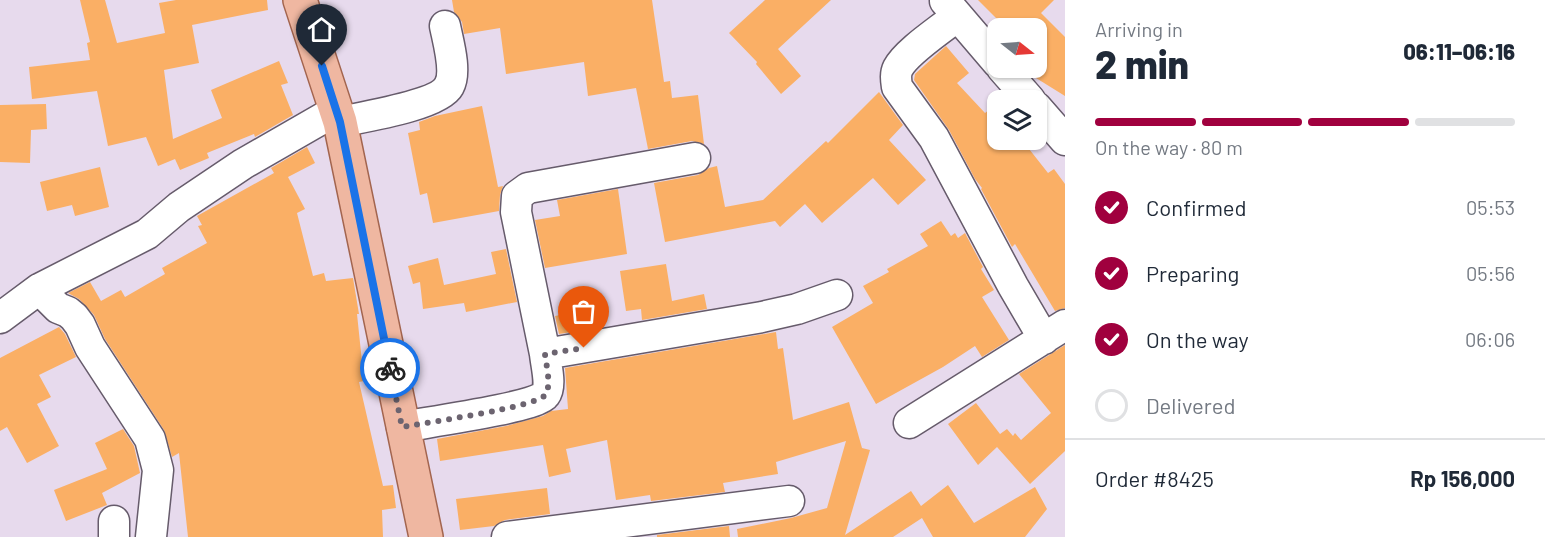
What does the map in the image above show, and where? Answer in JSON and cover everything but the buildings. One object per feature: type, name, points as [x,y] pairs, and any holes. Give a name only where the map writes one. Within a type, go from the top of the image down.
[{"type":"main road","points":[[300,0],[338,116],[426,537]]},
{"type":"street","points":[[909,423],[1054,332],[1013,286],[934,138],[897,87],[895,78],[898,68],[950,8],[987,50]]},
{"type":"street","points":[[0,318],[39,289],[147,234],[179,207],[243,164],[338,116],[422,103],[441,95],[449,86],[452,75],[445,26]]},
{"type":"street","points":[[1011,78],[1021,90]]},
{"type":"street","points":[[1047,120],[1065,140]]},
{"type":"street","points":[[402,427],[517,406],[541,399],[546,394],[548,387],[545,354],[516,212],[517,196],[528,188],[694,158]]},
{"type":"street","points":[[39,289],[58,308],[68,312],[80,325],[90,347],[150,439],[158,470],[151,537]]},
{"type":"street","points":[[545,354],[762,317],[797,309],[837,295]]},
{"type":"street","points":[[507,537],[789,501]]},
{"type":"way so far","points":[[390,368],[402,427],[517,406],[541,399],[548,387],[545,354],[584,348]]},
{"type":"route","points":[[322,66],[340,122],[390,368]]}]
